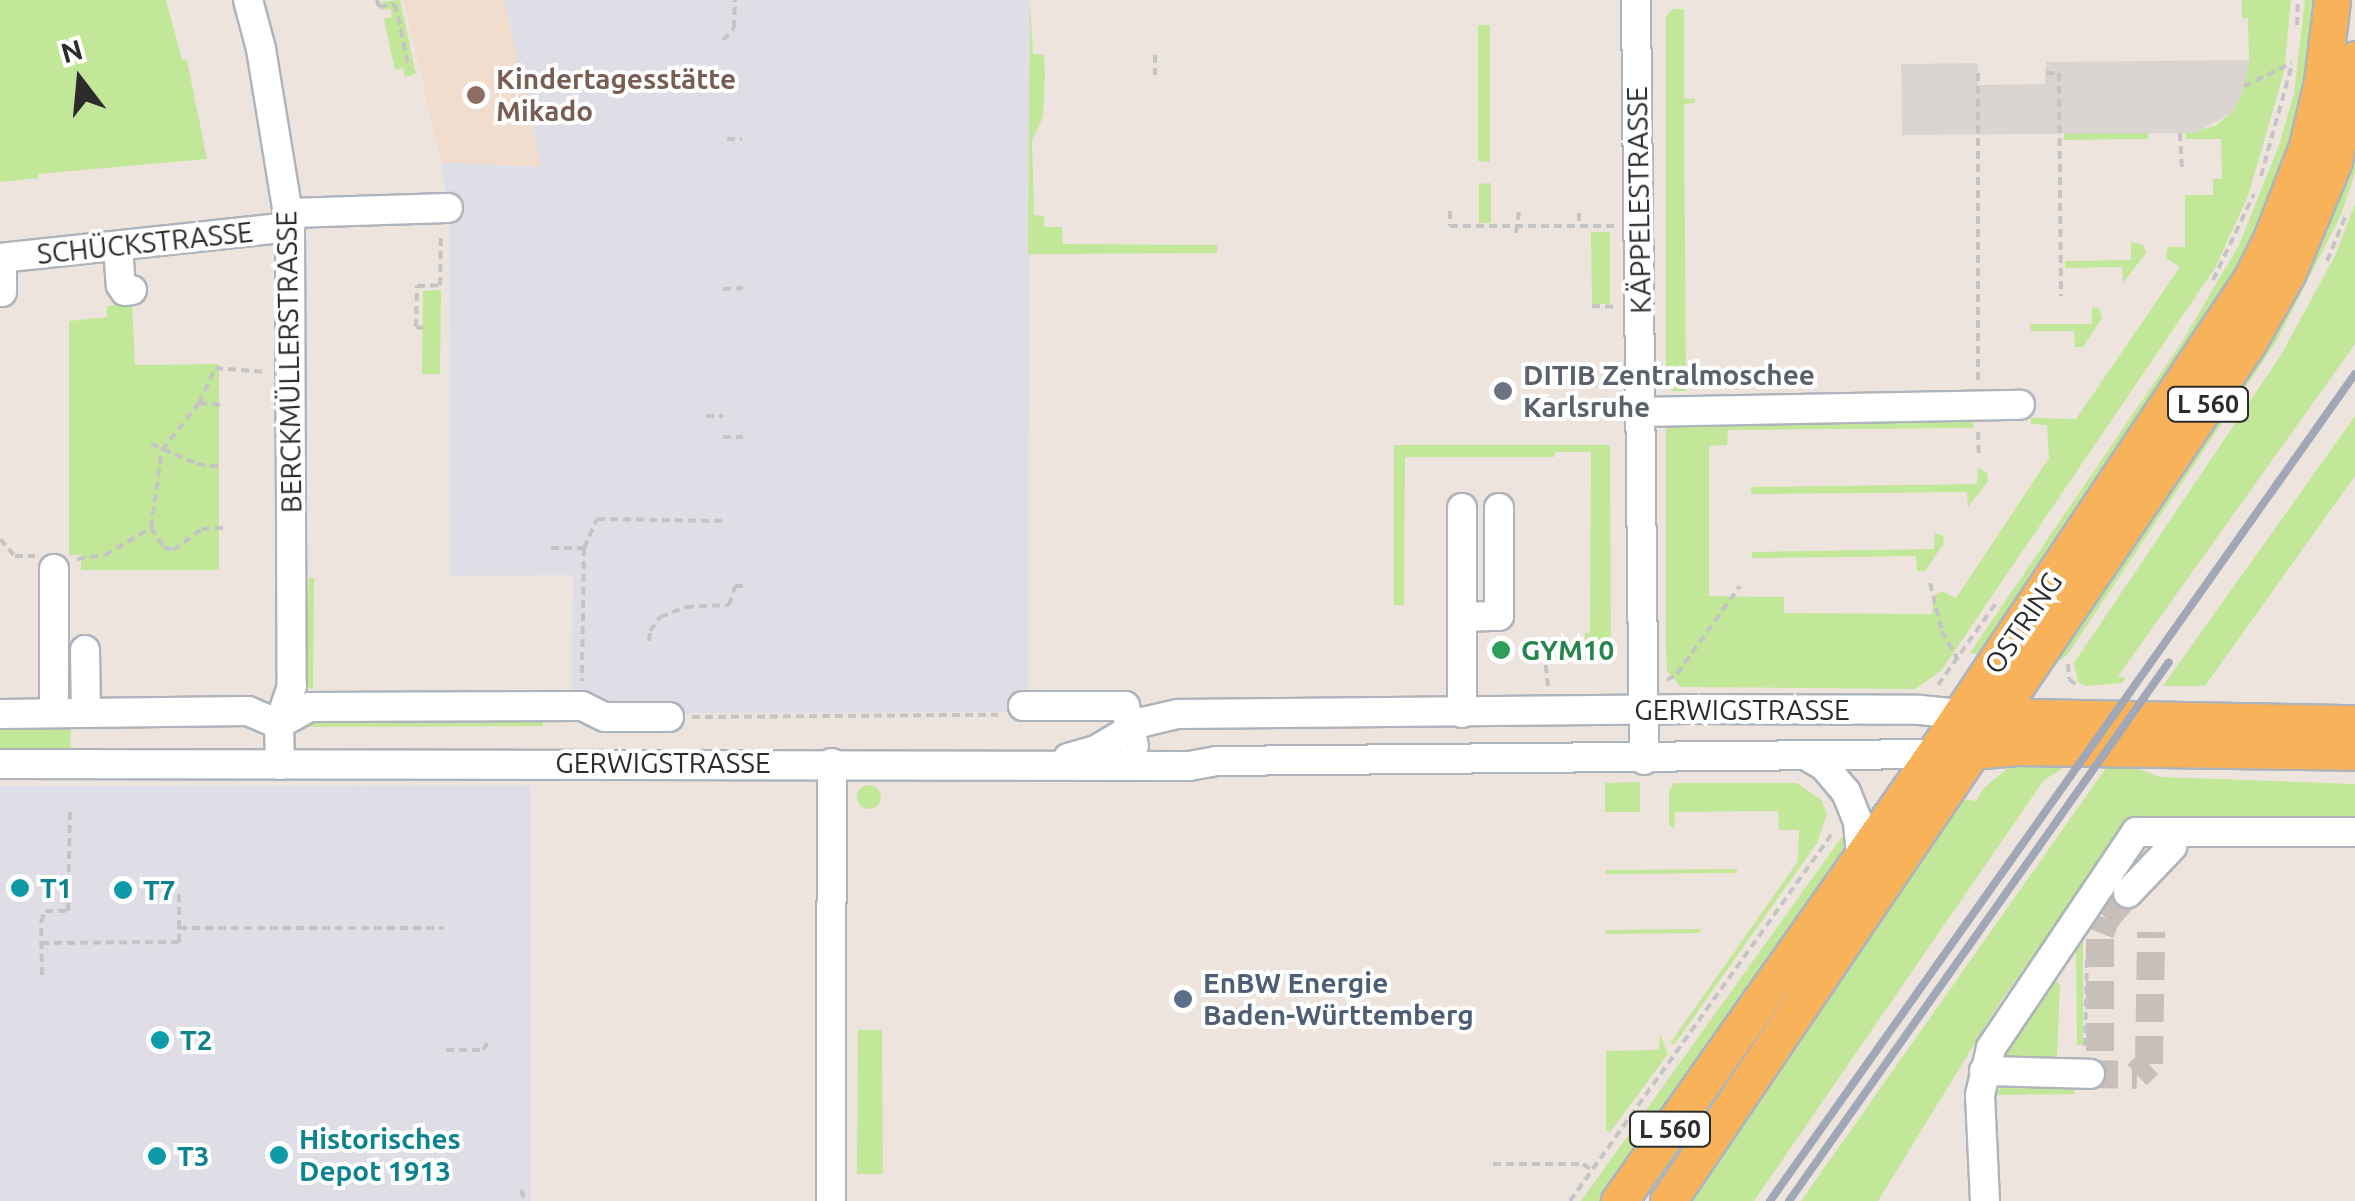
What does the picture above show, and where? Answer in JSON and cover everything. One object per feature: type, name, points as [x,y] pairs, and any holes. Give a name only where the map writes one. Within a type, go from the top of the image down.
[{"type":"main road","name":"OSTRING","points":[[1618,1201],[1934,754],[2206,351],[2272,239],[2306,146],[2322,82],[2332,0]]},
{"type":"main road","name":"OSTRING","points":[[1668,1201],[1976,751],[2248,343],[2286,274],[2334,161],[2355,59]]},
{"type":"main road","name":"GERWIGSTRASSE","points":[[1961,714],[1996,718],[2355,723]]},
{"type":"main road","name":"GERWIGSTRASSE","points":[[1934,754],[2017,747],[2355,752]]},
{"type":"street","name":"BERCKMÜLLERSTRASSE","points":[[248,0],[262,49],[290,220],[292,686],[279,724]]},
{"type":"street","name":"KÄPPELESTRASSE","points":[[1636,0],[1644,760]]},
{"type":"street","name":"SCHÜCKSTRASSE","points":[[1,258],[118,246],[290,220],[444,208]]},
{"type":"street","points":[[118,246],[121,284],[125,291],[132,290]]},
{"type":"street","points":[[1,258],[2,292]]},
{"type":"street","points":[[1640,412],[2020,406]]},
{"type":"street","points":[[1462,508],[1462,714]]},
{"type":"street","points":[[1462,617],[1498,616],[1499,508]]},
{"type":"street","points":[[54,714],[64,564]]},
{"type":"street","points":[[86,650],[86,713]]},
{"type":"street","name":"GERWIGSTRASSE","points":[[1046,762],[1082,756],[1130,728],[1178,714],[1462,714],[1643,704],[1961,714]]},
{"type":"street","name":"GERWIGSTRASSE","points":[[279,724],[310,708],[582,706],[605,717],[669,717]]},
{"type":"street","points":[[1023,706],[1125,706],[1139,765]]},
{"type":"street","points":[[0,714],[248,712],[279,724],[280,764]]},
{"type":"street","name":"GERWIGSTRASSE","points":[[0,764],[1139,765],[1934,754]]},
{"type":"street","points":[[1810,758],[1838,780],[1854,810],[1861,856]]},
{"type":"street","points":[[830,1201],[832,763]]},
{"type":"street","points":[[1985,1201],[1980,1113],[1984,1071],[1998,1034],[2136,832],[2355,832]]},
{"type":"street","points":[[2120,858],[2137,850],[2272,844],[2320,832]]},
{"type":"street","points":[[2128,893],[2172,848]]},
{"type":"street","points":[[1984,1071],[2088,1074]]},
{"type":"path","points":[[378,0],[379,7],[395,4],[410,69]]},
{"type":"path","points":[[723,40],[734,28],[734,0]]},
{"type":"path","points":[[2297,26],[2298,0]]},
{"type":"path","points":[[2210,285],[2258,184],[2294,45]]},
{"type":"path","points":[[1155,55],[1155,74]]},
{"type":"path","points":[[2244,86],[2292,64]]},
{"type":"path","points":[[1978,73],[1979,457]]},
{"type":"path","points":[[2046,73],[2059,73],[2060,296]]},
{"type":"path","points":[[2180,133],[2182,168]]},
{"type":"path","points":[[727,140],[742,139]]},
{"type":"path","points":[[422,328],[416,328],[417,286],[440,285],[444,208]]},
{"type":"path","points":[[1450,211],[1450,226],[1517,230],[1639,226]]},
{"type":"path","points":[[1517,230],[1519,211]]},
{"type":"path","points":[[1579,212],[1579,226]]},
{"type":"path","points":[[723,289],[743,288]]},
{"type":"path","points":[[223,528],[202,529],[173,550],[164,547],[151,528],[162,450],[199,403],[215,368],[233,372],[290,371]]},
{"type":"path","points":[[199,403],[223,405]]},
{"type":"path","points":[[706,416],[723,416]]},
{"type":"path","points":[[723,437],[743,437]]},
{"type":"path","points":[[151,444],[197,464],[223,467]]},
{"type":"path","points":[[582,706],[584,548],[597,519],[723,521]]},
{"type":"path","points":[[64,564],[95,559],[151,528]]},
{"type":"path","points":[[551,548],[584,548]]},
{"type":"path","points":[[1930,584],[1942,631],[1958,660]]},
{"type":"path","points":[[649,640],[660,617],[686,607],[729,605],[736,586],[743,586]]},
{"type":"path","points":[[1643,704],[1677,674],[1740,586]]},
{"type":"path","points":[[1920,710],[2003,593]]},
{"type":"path","points":[[1544,652],[1548,712]]},
{"type":"path","points":[[669,717],[1015,715],[1023,706]]},
{"type":"path","points":[[42,975],[43,911],[68,911],[70,809]]},
{"type":"path","points":[[1570,1201],[1830,836],[1854,810]]},
{"type":"path","points":[[41,943],[179,942],[179,894]]},
{"type":"path","points":[[2078,920],[2087,930],[2088,1074]]},
{"type":"path","points":[[179,928],[444,928]]},
{"type":"path","points":[[446,1050],[484,1050],[488,1042]]},
{"type":"path","points":[[1493,1164],[1583,1164],[1592,1170]]},
{"type":"path","points":[[521,1190],[525,1201]]},
{"type":"shaded area","name":"Kindertagesstätte Mikado","points":[[404,0],[504,0],[541,167],[441,162]]},
{"type":"shaded area","points":[[504,0],[1030,0],[1028,688],[1008,712],[571,714],[573,575],[450,576],[449,221],[441,162],[541,166]]},
{"type":"shaded area","points":[[2249,60],[2242,93],[2231,113],[2195,133],[1902,135],[1901,64],[1978,63],[1978,85],[2045,84],[2046,62]]},
{"type":"shaded area","points":[[531,785],[531,1201],[0,1201],[0,786]]},
{"type":"green space","points":[[0,0],[166,0],[182,60],[187,60],[207,159],[38,174],[38,178],[0,182]]},
{"type":"green space","points":[[400,0],[416,74],[405,77],[403,68],[395,70],[384,19],[392,17],[391,9],[382,10],[381,2]]},
{"type":"green space","points":[[1030,0],[1033,54],[1044,55],[1045,73],[1043,117],[1032,140],[1034,215],[1044,216],[1044,227],[1062,227],[1063,244],[1217,245],[1217,253],[1028,254]]},
{"type":"green space","points":[[2242,0],[2291,0],[2284,72],[2248,196],[2215,268],[1941,671],[1915,689],[1681,687],[1667,671],[1666,425],[1973,419],[1973,428],[1728,430],[1727,445],[1709,446],[1709,596],[1784,597],[1784,613],[1932,614],[1933,597],[1942,591],[1956,598],[2049,458],[2047,425],[2031,424],[2031,418],[2076,419],[2180,267],[2166,258],[2168,247],[2185,247],[2185,195],[2213,195],[2213,179],[2222,179],[2221,139],[2186,139],[2186,133],[2215,126],[2231,113],[2242,93],[2249,60],[2248,18],[2242,18]]},
{"type":"green space","points":[[2305,0],[2320,0],[2303,114],[2247,262],[1987,655],[1970,653],[2182,342],[2239,245],[2279,145],[2294,94]]},
{"type":"green space","points":[[1673,9],[1684,9],[1684,98],[1695,99],[1695,103],[1684,104],[1686,391],[1672,391],[1666,386],[1666,16]]},
{"type":"green space","points":[[1478,25],[1490,25],[1490,162],[1478,161]]},
{"type":"green space","points":[[2355,119],[2355,173],[2341,215],[2276,342],[2068,654],[2061,660],[2052,659]]},
{"type":"green space","points":[[2064,133],[2148,133],[2148,139],[2064,140]]},
{"type":"green space","points":[[1491,183],[1491,223],[1479,223],[1479,184]]},
{"type":"green space","points":[[2355,204],[2355,344],[2118,676],[2126,678],[2122,683],[2086,686],[2078,682],[2074,663],[2281,355],[2335,256]]},
{"type":"green space","points":[[1591,232],[1610,232],[1610,304],[1592,304]]},
{"type":"green space","points":[[2131,242],[2143,245],[2146,253],[2123,283],[2122,267],[2065,268],[2065,261],[2131,260]]},
{"type":"green space","points":[[441,290],[440,374],[422,374],[423,291]]},
{"type":"green space","points":[[132,303],[135,365],[219,364],[219,570],[81,570],[81,555],[69,555],[69,321],[107,317],[107,306]]},
{"type":"green space","points":[[2092,307],[2099,309],[2102,318],[2083,347],[2075,347],[2074,331],[2031,331],[2030,324],[2092,324]]},
{"type":"green space","points":[[2355,416],[2355,476],[2205,686],[2163,686]]},
{"type":"green space","points":[[1394,445],[1610,445],[1611,649],[1585,649],[1585,633],[1590,633],[1591,452],[1555,452],[1554,457],[1405,457],[1404,605],[1394,605]]},
{"type":"green space","points":[[1978,468],[1987,473],[1988,481],[1968,507],[1967,492],[1751,494],[1751,487],[1977,484]]},
{"type":"green space","points":[[1935,533],[1943,536],[1944,543],[1925,571],[1917,571],[1916,556],[1752,558],[1752,552],[1934,549]]},
{"type":"green space","points":[[309,578],[314,578],[313,689],[304,687]]},
{"type":"green space","points":[[487,714],[488,721],[521,721],[521,714],[543,714],[543,726],[297,727],[300,720],[371,715],[372,722],[408,722],[408,715],[428,715],[429,722],[470,721],[470,715]]},
{"type":"green space","points":[[208,720],[209,727],[71,729],[70,755],[0,755],[0,721]]},
{"type":"green space","points":[[2054,764],[2062,769],[2044,780],[1754,1201],[1680,1201],[1963,799],[1976,801],[1983,789],[2008,768]]},
{"type":"green space","points":[[2108,765],[2136,768],[2160,777],[2355,784],[2355,818],[2134,816],[1999,1004],[1878,1201],[1801,1201]]},
{"type":"green space","points":[[1640,782],[1640,812],[1605,812],[1605,783]]},
{"type":"green space","points":[[1674,783],[1797,783],[1821,800],[1827,814],[1817,843],[1674,1045],[1671,1042],[1798,861],[1799,830],[1779,830],[1778,811],[1675,812],[1674,829],[1669,824],[1669,791]]},
{"type":"green space","points":[[864,785],[874,785],[881,797],[874,809],[864,809],[857,802],[857,792]]},
{"type":"green space","points":[[1846,831],[1839,870],[1605,1201],[1581,1201]]},
{"type":"green space","points":[[1738,869],[1735,873],[1605,874],[1606,870]]},
{"type":"green space","points":[[1702,929],[1699,933],[1606,934],[1605,930]]},
{"type":"green space","points":[[2083,937],[2083,1045],[2077,1045],[2076,945]]},
{"type":"green space","points":[[2051,978],[2060,984],[2057,1055],[2046,1063],[2003,1062],[2001,1055]]},
{"type":"green space","points":[[858,1030],[882,1030],[883,1174],[857,1174]]},
{"type":"green space","points":[[1660,1034],[1668,1054],[1610,1132],[1606,1130],[1606,1051],[1659,1050]]},
{"type":"green space","points":[[2074,1081],[2075,1094],[1993,1095],[2008,1082]]},
{"type":"tunnel","points":[[2100,1051],[2100,933],[2106,918],[2128,893]]},
{"type":"tunnel","points":[[2090,1074],[2137,1075],[2149,1064],[2151,932]]},
{"type":"railway","points":[[1770,1201],[2355,374]]},
{"type":"railway","points":[[1789,1201],[2169,662]]},
{"type":"place","name":"Kindertagesstätte Mikado","points":[[476,95]]},
{"type":"place","name":"DITIB Zentralmoschee Karlsruhe","points":[[1503,391]]},
{"type":"place","name":"GYM10","points":[[1501,650]]},
{"type":"place","name":"T1","points":[[20,888]]},
{"type":"place","name":"T7","points":[[123,890]]},
{"type":"place","name":"EnBW Energie Baden-Württemberg","points":[[1183,999]]},
{"type":"place","name":"T2","points":[[160,1040]]},
{"type":"place","name":"Historisches Depot 1913","points":[[279,1155]]},
{"type":"place","name":"T3","points":[[157,1156]]}]
